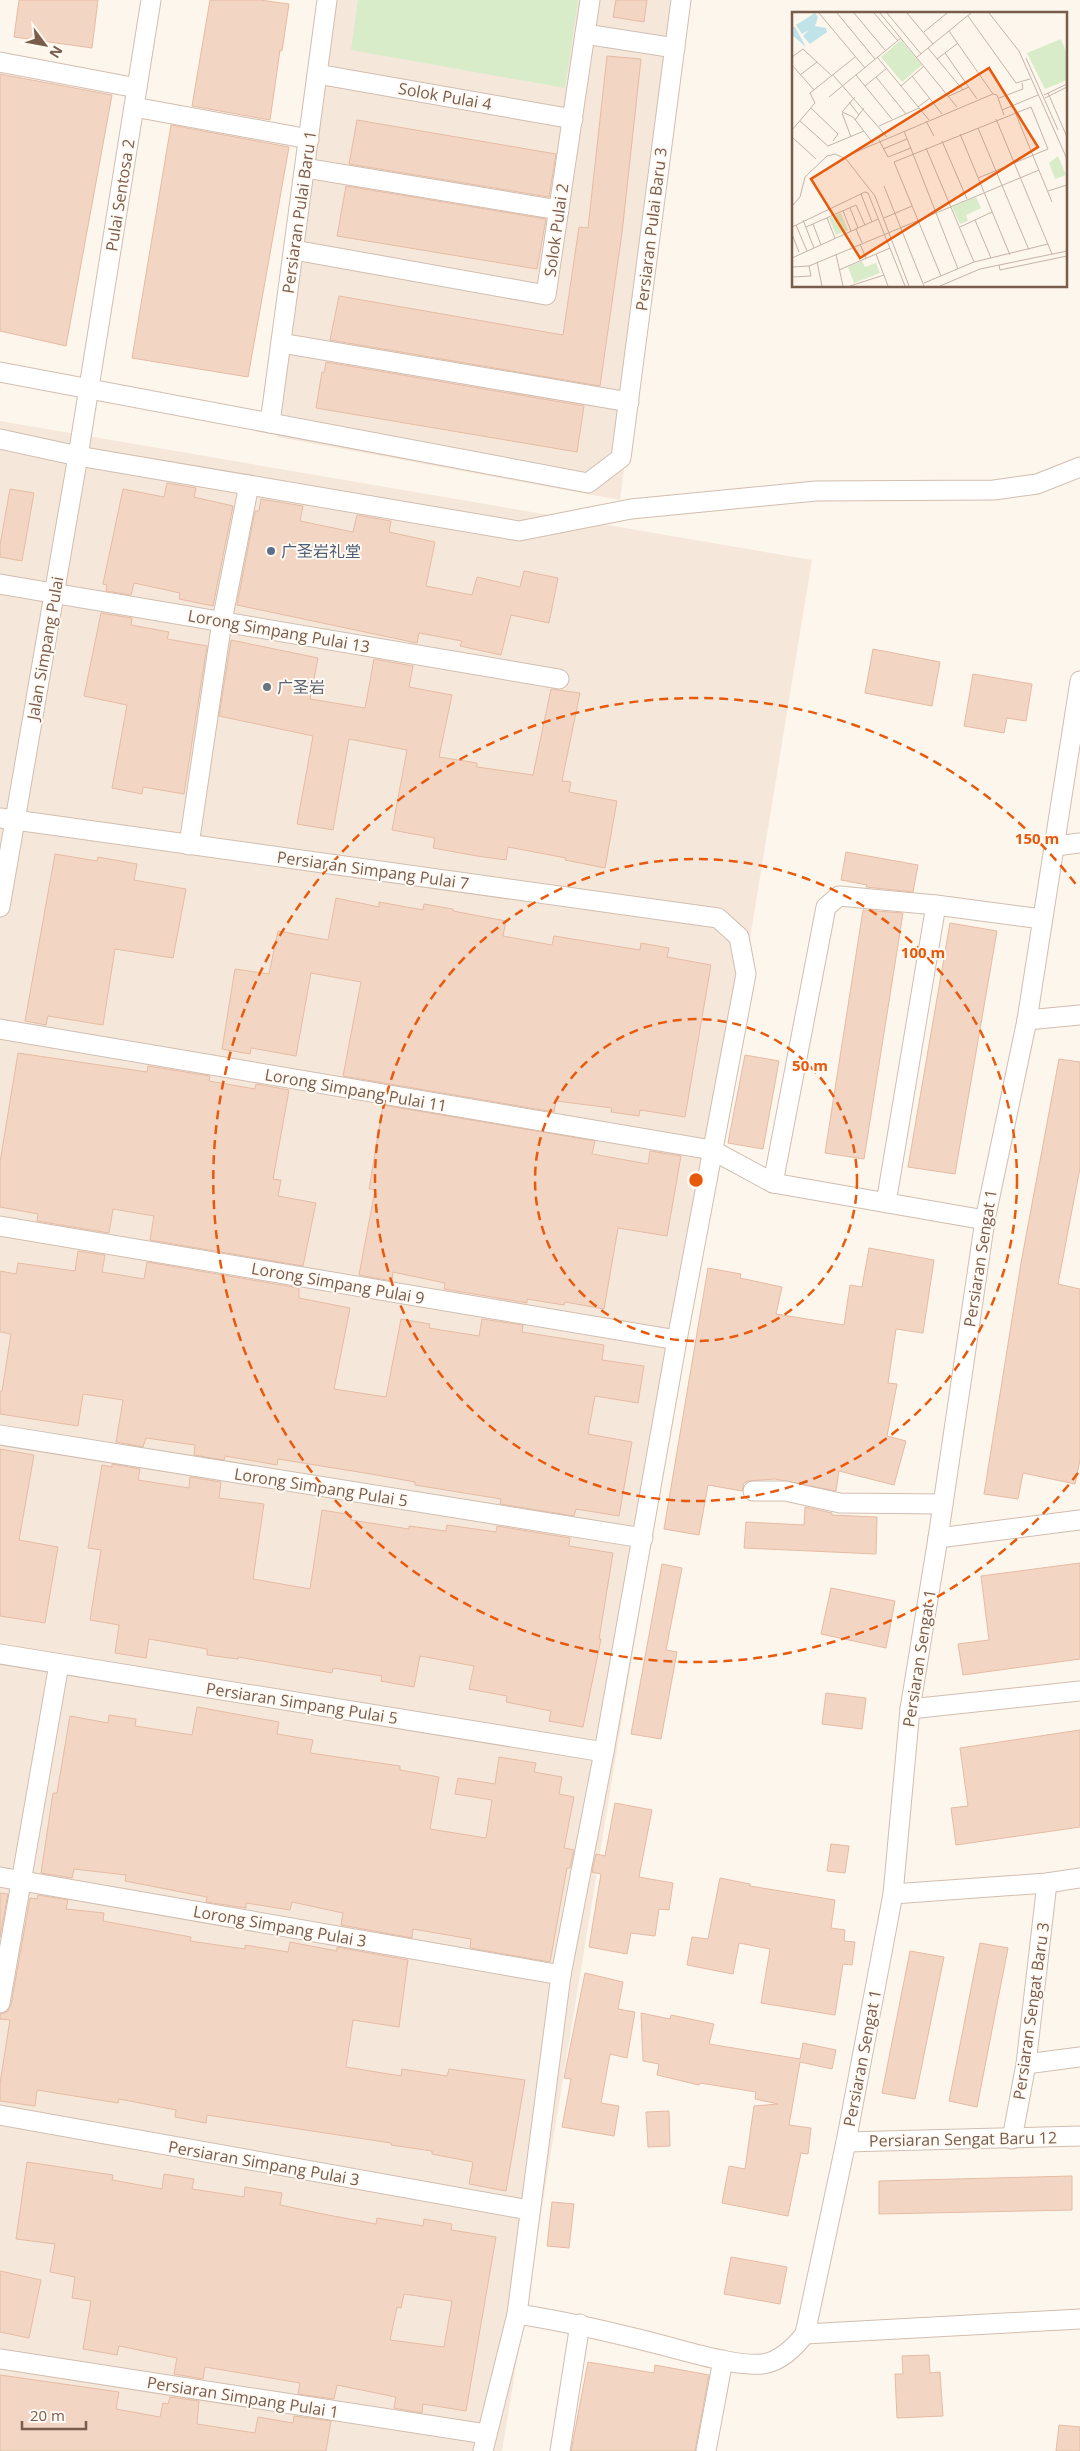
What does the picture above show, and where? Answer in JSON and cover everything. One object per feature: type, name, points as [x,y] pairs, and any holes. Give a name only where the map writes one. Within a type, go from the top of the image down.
[{"type":"street","name":"Pulai Sentosa 2","points":[[89,389],[151,0]]},
{"type":"street","name":"Persiaran Pulai Baru 1","points":[[270,424],[327,0]]},
{"type":"street","name":"Solok Pulai 2","points":[[294,250],[545,295],[547,293],[590,0]]},
{"type":"street","name":"Persiaran Pulai Baru 3","points":[[270,424],[588,483],[621,458],[682,0]]},
{"type":"street","points":[[585,34],[675,48]]},
{"type":"street","points":[[0,62],[137,88]]},
{"type":"street","name":"Solok Pulai 4","points":[[317,74],[573,119]]},
{"type":"street","points":[[134,107],[309,139]]},
{"type":"street","points":[[305,168],[559,210]]},
{"type":"street","points":[[281,343],[628,402]]},
{"type":"street","points":[[0,372],[270,424]]},
{"type":"street","name":"Jalan Simpang Pulai","points":[[0,908],[7,820],[54,592],[89,389]]},
{"type":"street","points":[[0,439],[78,456],[519,531],[631,509],[816,491],[994,490],[1037,484],[1080,467]]},
{"type":"street","points":[[189,845],[222,621],[248,485]]},
{"type":"street","name":"Lorong Simpang Pulai 13","points":[[0,584],[559,679]]},
{"type":"street","name":"Persiaran Sengat 1","points":[[517,2314],[580,2324],[723,2360],[762,2364],[779,2359],[794,2347],[804,2334],[846,2142],[894,1894],[910,1709],[938,1538],[985,1220],[1027,1020],[1080,681]]},
{"type":"street","name":"Persiaran Simpang Pulai 7","points":[[7,820],[718,918],[739,937],[746,974],[712,1150]]},
{"type":"street","points":[[1054,846],[1080,843]]},
{"type":"street","points":[[773,1183],[826,907],[839,896],[936,905],[1042,919]]},
{"type":"street","points":[[886,1203],[936,905]]},
{"type":"street","points":[[1027,1020],[1080,1015]]},
{"type":"street","name":"Lorong Simpang Pulai 11","points":[[0,1029],[712,1150],[773,1183],[985,1220]]},
{"type":"street","points":[[484,2443],[517,2314],[561,1975],[604,1752],[712,1150]]},
{"type":"street","name":"Lorong Simpang Pulai 9","points":[[0,1226],[677,1340]]},
{"type":"street","name":"Lorong Simpang Pulai 5","points":[[0,1435],[642,1538]]},
{"type":"street","points":[[753,1491],[785,1491],[840,1503],[943,1504]]},
{"type":"street","points":[[938,1538],[1080,1520]]},
{"type":"street","name":"Persiaran Simpang Pulai 5","points":[[0,1654],[604,1752]]},
{"type":"street","points":[[0,2004],[59,1664]]},
{"type":"street","points":[[910,1709],[1080,1690]]},
{"type":"street","name":"Lorong Simpang Pulai 3","points":[[0,1877],[561,1975]]},
{"type":"street","points":[[894,1894],[1047,1883],[1080,1878]]},
{"type":"street","name":"Persiaran Sengat Baru 3","points":[[1012,2139],[1026,2064],[1047,1883]]},
{"type":"street","points":[[1026,2064],[1080,2057]]},
{"type":"street","name":"Persiaran Simpang Pulai 3","points":[[0,2115],[529,2210]]},
{"type":"street","name":"Persiaran Sengat Baru 12","points":[[846,2142],[1080,2136]]},
{"type":"street","points":[[804,2334],[1080,2319]]},
{"type":"street","points":[[560,2451],[580,2324]]},
{"type":"street","name":"Persiaran Simpang Pulai 1","points":[[0,2359],[484,2443]]},
{"type":"street","points":[[706,2451],[723,2360]]},
{"type":"shaded area","points":[[334,0],[686,0],[620,500],[277,437]]},
{"type":"shaded area","points":[[0,421],[812,560],[502,2451],[0,2451]]},
{"type":"green space","points":[[358,0],[578,0],[565,88],[351,50]]},
{"type":"building","points":[[19,0],[98,0],[92,48],[14,37]]},
{"type":"building","points":[[210,0],[260,0],[289,4],[270,120],[192,106]]},
{"type":"building","points":[[616,0],[647,0],[644,22],[613,17]]},
{"type":"building","points":[[607,56],[641,59],[622,233],[600,386],[330,340],[339,296],[563,335],[579,227],[588,228]]},
{"type":"building","points":[[0,74],[112,95],[66,346],[0,331]]},
{"type":"building","points":[[357,120],[556,154],[549,197],[349,164]]},
{"type":"building","points":[[171,125],[289,147],[248,377],[132,358]]},
{"type":"building","points":[[346,186],[546,219],[537,269],[337,236]]},
{"type":"building","points":[[326,362],[584,406],[577,452],[316,408],[322,372],[324,373]]},
{"type":"building","points":[[167,483],[196,488],[194,497],[233,506],[213,606],[179,599],[180,593],[134,583],[131,595],[106,591],[107,585],[103,584],[123,489],[164,497]]},
{"type":"building","points":[[10,489],[34,493],[22,561],[0,557],[0,545]]},
{"type":"building","points":[[261,499],[303,506],[300,521],[353,532],[357,515],[391,521],[389,532],[435,542],[426,586],[472,595],[477,577],[520,587],[524,571],[558,578],[549,623],[511,615],[501,655],[460,646],[462,641],[419,633],[417,643],[237,605],[255,511],[259,511]]},
{"type":"building","points":[[101,613],[132,618],[131,625],[169,632],[167,639],[207,646],[184,794],[143,787],[142,794],[112,788],[127,705],[84,696]]},
{"type":"building","points":[[231,640],[318,658],[310,699],[365,708],[374,659],[413,666],[409,687],[452,695],[439,757],[477,763],[477,767],[533,775],[551,689],[580,693],[562,781],[571,782],[569,792],[617,801],[605,868],[565,860],[566,858],[508,847],[506,860],[477,856],[433,848],[435,838],[392,830],[407,750],[349,739],[333,830],[297,824],[313,736],[219,716]]},
{"type":"building","points":[[873,649],[940,662],[932,706],[865,693]]},
{"type":"building","points":[[973,674],[1032,684],[1026,721],[1007,718],[1004,733],[964,726]]},
{"type":"building","points":[[846,852],[918,865],[913,892],[866,887],[867,885],[841,880]]},
{"type":"building","points":[[55,854],[97,861],[98,857],[137,864],[134,880],[186,889],[173,958],[115,949],[103,1025],[48,1016],[46,1025],[25,1021]]},
{"type":"building","points":[[336,898],[379,907],[379,902],[423,910],[424,904],[453,909],[453,911],[506,921],[503,936],[552,945],[554,936],[640,950],[641,943],[669,948],[667,957],[711,965],[685,1117],[640,1110],[639,1116],[611,1112],[612,1108],[556,1101],[554,1112],[343,1076],[361,982],[311,973],[296,1056],[251,1048],[250,1054],[222,1049],[235,969],[269,974],[278,931],[328,940]]},
{"type":"building","points":[[863,910],[903,913],[864,1159],[825,1153]]},
{"type":"building","points":[[950,923],[997,931],[955,1174],[908,1167]]},
{"type":"building","points":[[18,1053],[147,1072],[148,1066],[210,1076],[209,1081],[255,1089],[256,1084],[289,1090],[273,1179],[281,1180],[278,1196],[316,1203],[303,1266],[150,1240],[154,1216],[113,1209],[109,1233],[37,1221],[38,1214],[0,1207],[0,1162]]},
{"type":"building","points":[[745,1055],[779,1061],[763,1149],[728,1143]]},
{"type":"building","points":[[1059,1059],[1080,1062],[1080,1168],[1058,1284],[1080,1289],[1080,1460],[1075,1484],[1023,1473],[1018,1499],[984,1494],[1021,1263]]},
{"type":"building","points":[[383,1105],[595,1141],[592,1154],[648,1164],[650,1151],[681,1156],[667,1236],[618,1228],[604,1309],[565,1302],[564,1305],[527,1299],[527,1303],[444,1289],[445,1283],[393,1272],[392,1281],[359,1275],[375,1190],[369,1189]]},
{"type":"building","points":[[869,1248],[934,1260],[923,1333],[896,1329],[888,1383],[897,1384],[887,1436],[906,1441],[894,1485],[839,1471],[836,1491],[775,1479],[748,1481],[744,1483],[742,1491],[708,1485],[699,1535],[664,1529],[708,1268],[741,1274],[740,1278],[782,1287],[776,1314],[844,1325],[850,1285],[862,1287]]},
{"type":"building","points":[[78,1251],[105,1255],[102,1272],[144,1279],[147,1262],[299,1288],[299,1298],[350,1308],[334,1389],[386,1397],[401,1319],[430,1324],[429,1328],[479,1336],[482,1319],[523,1325],[522,1332],[604,1345],[602,1360],[644,1366],[638,1403],[595,1396],[588,1434],[632,1442],[619,1516],[576,1509],[574,1516],[500,1504],[501,1499],[415,1485],[415,1482],[371,1474],[278,1459],[277,1465],[225,1456],[224,1460],[194,1455],[195,1445],[146,1438],[143,1447],[116,1442],[123,1400],[83,1394],[78,1426],[0,1414],[0,1391],[2,1391],[11,1334],[0,1332],[0,1271],[16,1274],[18,1263],[75,1271]]},
{"type":"building","points":[[0,1449],[34,1455],[19,1540],[58,1547],[45,1623],[0,1616]]},
{"type":"building","points":[[112,1464],[140,1469],[138,1480],[189,1488],[190,1477],[221,1482],[219,1498],[264,1504],[253,1579],[310,1589],[322,1510],[352,1515],[351,1520],[409,1529],[409,1526],[446,1531],[447,1525],[496,1532],[497,1526],[570,1538],[569,1546],[613,1553],[599,1639],[601,1639],[583,1727],[549,1721],[551,1711],[506,1702],[507,1696],[469,1689],[474,1666],[420,1656],[414,1687],[381,1681],[382,1676],[333,1668],[332,1673],[238,1657],[238,1659],[207,1655],[207,1649],[149,1639],[146,1658],[115,1653],[119,1625],[90,1620],[101,1550],[88,1548],[102,1465],[112,1467]]},
{"type":"building","points":[[805,1507],[832,1513],[832,1515],[877,1517],[876,1554],[744,1548],[746,1522],[804,1525]]},
{"type":"building","points":[[1080,1563],[1080,1659],[963,1675],[958,1644],[989,1640],[981,1576]]},
{"type":"building","points":[[662,1564],[682,1568],[666,1650],[677,1652],[661,1739],[631,1734]]},
{"type":"building","points":[[831,1588],[895,1601],[886,1648],[821,1634]]},
{"type":"building","points":[[826,1693],[866,1698],[862,1729],[822,1724]]},
{"type":"building","points":[[197,1707],[279,1722],[277,1734],[313,1740],[310,1753],[400,1766],[400,1770],[439,1777],[430,1829],[486,1838],[492,1800],[455,1794],[458,1778],[495,1784],[499,1757],[536,1763],[534,1772],[562,1777],[559,1794],[574,1797],[564,1848],[574,1850],[570,1868],[567,1868],[550,1962],[470,1948],[471,1939],[413,1929],[412,1938],[341,1925],[343,1913],[292,1902],[290,1910],[246,1903],[246,1908],[206,1902],[207,1897],[125,1881],[126,1875],[74,1869],[72,1878],[41,1873],[53,1793],[57,1793],[70,1716],[108,1723],[109,1715],[136,1719],[135,1726],[192,1735]]},
{"type":"building","points":[[1080,1730],[1080,1827],[956,1845],[951,1808],[968,1806],[960,1748]]},
{"type":"building","points":[[615,1803],[652,1810],[639,1877],[673,1883],[669,1910],[659,1909],[655,1936],[631,1933],[627,1954],[589,1947],[601,1874],[592,1872],[596,1854],[605,1856]]},
{"type":"building","points":[[831,1844],[849,1846],[845,1873],[827,1871]]},
{"type":"building","points":[[720,1878],[750,1884],[750,1886],[835,1900],[831,1928],[845,1930],[844,1941],[855,1942],[852,1965],[843,1964],[835,2015],[761,2003],[770,1949],[739,1943],[733,1974],[687,1965],[692,1937],[708,1939]]},
{"type":"building","points":[[0,1893],[8,1894],[0,1937]]},
{"type":"building","points":[[38,1895],[68,1900],[66,1909],[104,1913],[103,1921],[191,1937],[190,1941],[245,1949],[245,1945],[288,1952],[290,1942],[337,1951],[337,1947],[408,1960],[399,2027],[353,2020],[346,2067],[401,2076],[402,2069],[447,2076],[449,2069],[525,2080],[506,2191],[469,2184],[473,2162],[432,2154],[432,2151],[391,2145],[391,2143],[207,2115],[206,2123],[175,2117],[176,2110],[119,2099],[118,2103],[37,2090],[35,2106],[0,2101],[0,2083],[10,2020],[0,2019],[0,2014],[8,2011],[11,2005],[30,1898],[37,1899]]},
{"type":"building","points":[[980,1943],[1008,1948],[977,2107],[949,2101]]},
{"type":"building","points":[[910,1951],[944,1957],[915,2099],[882,2093]]},
{"type":"building","points":[[585,1973],[623,1982],[618,2009],[635,2012],[627,2058],[610,2054],[601,2103],[619,2106],[614,2136],[562,2127],[571,2079],[564,2078]]},
{"type":"building","points":[[641,2013],[670,2019],[671,2015],[714,2024],[709,2044],[800,2059],[803,2043],[836,2050],[832,2069],[800,2062],[789,2125],[811,2128],[808,2154],[801,2153],[788,2216],[722,2203],[729,2166],[745,2169],[754,2106],[778,2104],[755,2099],[756,2092],[700,2083],[699,2085],[657,2075],[659,2064],[643,2061]]},
{"type":"building","points":[[669,2111],[670,2146],[648,2147],[646,2112]]},
{"type":"building","points":[[27,2162],[113,2175],[112,2180],[162,2189],[164,2174],[194,2179],[192,2189],[244,2197],[245,2187],[282,2193],[280,2205],[328,2215],[376,2224],[377,2218],[423,2226],[424,2219],[452,2224],[451,2230],[496,2237],[466,2411],[423,2404],[422,2413],[394,2408],[396,2397],[337,2385],[334,2399],[298,2394],[300,2383],[205,2367],[203,2379],[174,2374],[177,2358],[119,2346],[117,2355],[83,2349],[91,2301],[72,2298],[75,2277],[50,2272],[55,2244],[16,2239]],"holes":[[[404,2294],[452,2301],[444,2347],[390,2340],[397,2307],[401,2308]]]},
{"type":"building","points":[[1072,2176],[1072,2210],[879,2214],[879,2181]]},
{"type":"building","points":[[552,2202],[574,2204],[569,2248],[547,2246]]},
{"type":"building","points":[[731,2257],[787,2267],[780,2304],[724,2294]]},
{"type":"building","points":[[0,2271],[41,2280],[29,2338],[0,2332]]},
{"type":"building","points":[[929,2355],[930,2373],[940,2372],[943,2416],[897,2418],[895,2374],[903,2374],[902,2356]]},
{"type":"building","points":[[588,2362],[654,2373],[655,2365],[709,2375],[695,2451],[571,2451]]},
{"type":"building","points":[[0,2375],[119,2392],[116,2409],[160,2417],[163,2403],[168,2404],[170,2397],[199,2401],[197,2424],[255,2433],[258,2417],[293,2423],[294,2416],[331,2421],[326,2451],[0,2451]]},
{"type":"building","points":[[1059,2425],[1080,2427],[1080,2451],[1056,2451]]},
{"type":"place","name":"广圣岩礼堂","points":[[271,551]]},
{"type":"place","name":"广圣岩","points":[[267,687]]}]
